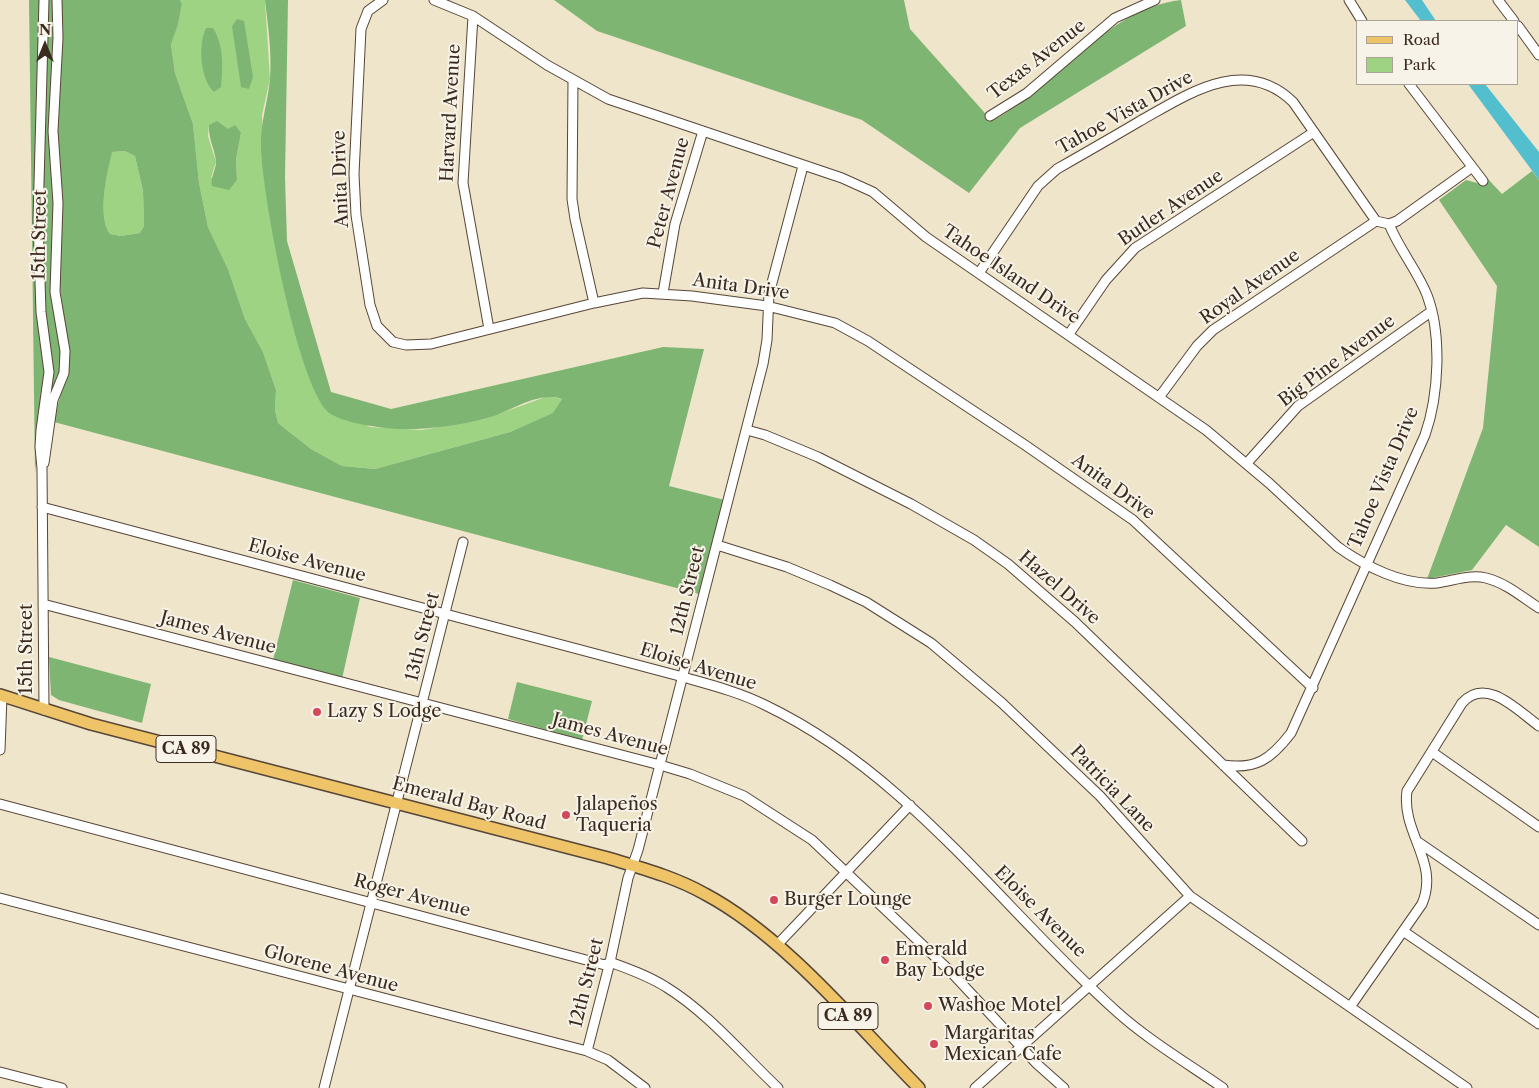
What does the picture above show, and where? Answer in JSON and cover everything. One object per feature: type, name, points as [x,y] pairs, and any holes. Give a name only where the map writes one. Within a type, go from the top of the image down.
[{"type":"main road","name":"Emerald Bay Road","points":[[1,696],[44,710],[634,866],[704,894],[744,918],[777,945],[919,1088]]},
{"type":"street","name":"15th Street","points":[[44,0],[38,220],[41,312],[49,372],[40,447],[42,468],[44,710]]},
{"type":"street","name":"15th Street","points":[[42,468],[53,400],[64,373],[66,351],[55,292],[58,203],[53,131],[58,38],[57,0]]},
{"type":"street","name":"Anita Drive","points":[[383,0],[374,6],[364,18],[360,42],[354,174],[356,215],[365,280],[377,326],[393,342],[412,346],[431,344],[594,303],[644,293],[663,293],[767,306],[818,317],[856,334],[1103,498],[1153,536],[1313,688]]},
{"type":"street","name":"Tahoe Island Drive","points":[[434,0],[473,16],[573,81],[608,99],[842,178],[873,192],[926,237],[1160,396],[1247,463],[1338,547],[1366,564],[1403,580],[1419,583],[1438,583],[1469,577],[1484,577],[1513,590],[1539,608]]},
{"type":"street","name":"Texas Avenue","points":[[990,116],[1027,93],[1115,18],[1155,0]]},
{"type":"street","points":[[1349,0],[1361,20]]},
{"type":"street","points":[[1498,0],[1513,20]]},
{"type":"street","name":"Harvard Avenue","points":[[473,16],[463,183],[489,329]]},
{"type":"street","points":[[1519,27],[1539,55]]},
{"type":"street","points":[[573,81],[571,174],[573,206],[594,303]]},
{"type":"street","name":"Tahoe Vista Drive","points":[[979,273],[1038,186],[1048,176],[1195,90],[1234,81],[1256,81],[1269,84],[1281,91],[1293,102],[1376,221]]},
{"type":"street","points":[[1410,85],[1482,181]]},
{"type":"street","name":"Peter Avenue","points":[[663,293],[675,224],[703,132]]},
{"type":"street","name":"Butler Avenue","points":[[1069,334],[1106,280],[1135,248],[1314,132]]},
{"type":"street","name":"12th Street","points":[[586,1051],[610,962],[628,878],[634,866],[747,430],[766,350],[767,306],[803,166]]},
{"type":"street","points":[[1376,221],[1389,224],[1397,221],[1471,168]]},
{"type":"street","name":"Royal Avenue","points":[[1160,396],[1197,346],[1213,330],[1376,221]]},
{"type":"street","name":"Tahoe Vista Drive","points":[[1223,765],[1248,767],[1272,755],[1291,733],[1313,688],[1430,418],[1436,374],[1432,312],[1421,283],[1389,224]]},
{"type":"street","name":"Big Pine Avenue","points":[[1247,463],[1298,406],[1432,312]]},
{"type":"street","name":"Hazel Drive","points":[[747,430],[765,435],[818,457],[911,504],[974,540],[1008,564],[1075,622],[1302,840]]},
{"type":"street","name":"Eloise Avenue","points":[[42,507],[446,616],[683,677],[736,693],[787,716],[853,757],[910,805],[1117,1012],[1223,1088]]},
{"type":"street","name":"13th Street","points":[[324,1088],[446,616],[463,542]]},
{"type":"street","name":"Patricia Lane","points":[[717,545],[787,567],[830,585],[866,602],[931,643],[1002,704],[1100,796],[1190,896],[1467,1088]]},
{"type":"street","name":"James Avenue","points":[[43,604],[660,765],[690,774],[744,796],[812,840],[848,872],[950,971],[1064,1088]]},
{"type":"street","points":[[1350,1007],[1403,931],[1426,892],[1427,873],[1407,812],[1407,791],[1462,703],[1468,695],[1476,692],[1493,694],[1539,726]]},
{"type":"street","name":"15th Street","points":[[0,750],[1,696]]},
{"type":"street","points":[[1432,752],[1539,826]]},
{"type":"street","name":"Roger Avenue","points":[[0,804],[605,965],[610,962],[639,973],[674,993],[695,1009],[778,1088]]},
{"type":"street","points":[[777,945],[910,805]]},
{"type":"street","points":[[1417,842],[1539,925]]},
{"type":"street","points":[[975,1088],[1190,896]]},
{"type":"street","name":"Glorene Avenue","points":[[0,898],[586,1051],[608,1060],[645,1088]]},
{"type":"street","points":[[1403,931],[1539,1024]]},
{"type":"street","points":[[0,1072],[62,1088]]},
{"type":"green space","points":[[29,0],[41,0],[35,228],[37,319],[45,377],[35,473]]},
{"type":"green space","points":[[48,0],[54,0],[55,35],[50,136],[62,348],[60,374],[43,435],[53,366],[45,323],[41,207],[46,116]]},
{"type":"green space","points":[[61,0],[180,0],[182,4],[178,25],[171,44],[175,73],[193,124],[199,183],[208,227],[228,269],[245,319],[263,352],[276,390],[275,410],[278,423],[311,449],[342,466],[375,469],[510,432],[553,413],[562,399],[552,397],[533,400],[484,419],[451,426],[419,429],[397,429],[361,424],[342,419],[328,412],[316,394],[293,328],[274,244],[261,147],[270,69],[265,0],[288,0],[285,178],[287,241],[331,392],[391,409],[663,347],[704,349],[669,486],[725,500],[699,594],[54,422],[70,358],[59,282],[63,201],[58,132],[59,77],[63,45]],"holes":[[[125,151],[135,156],[143,191],[144,226],[140,233],[121,236],[110,234],[104,217],[104,194],[112,152]]]},
{"type":"green space","points":[[180,0],[265,0],[270,79],[262,115],[265,185],[272,225],[317,396],[370,427],[422,430],[485,419],[548,396],[562,399],[554,413],[510,432],[375,469],[342,466],[311,449],[278,423],[275,410],[276,390],[263,352],[245,319],[228,269],[208,227],[199,183],[193,124],[175,73],[171,43],[178,25],[182,4]],"holes":[[[209,125],[241,133],[236,159],[237,180],[211,178],[216,162],[208,136]]]},
{"type":"green space","points":[[554,0],[904,0],[910,29],[992,121],[1039,89],[1082,51],[1128,18],[1153,6],[1181,0],[1186,26],[1020,128],[969,193],[862,120],[597,31]]},
{"type":"green space","points":[[237,19],[244,21],[253,77],[249,89],[241,87],[232,26]]},
{"type":"green space","points":[[206,28],[213,28],[217,35],[222,57],[221,87],[214,92],[209,86],[203,70],[201,52],[203,35]]},
{"type":"green space","points":[[217,121],[228,129],[235,125],[241,133],[236,159],[237,180],[229,190],[212,186],[216,162],[209,125]]},
{"type":"green space","points":[[125,151],[135,156],[143,191],[144,226],[140,233],[121,236],[110,234],[106,226],[104,194],[111,152]]},
{"type":"green space","points":[[1532,171],[1539,180],[1539,547],[1506,525],[1472,570],[1427,579],[1483,428],[1497,286],[1439,200],[1466,180],[1481,184],[1488,179],[1502,194]]},
{"type":"green space","points":[[293,580],[360,598],[342,679],[273,660]]},
{"type":"green space","points":[[49,657],[151,684],[142,723],[59,700],[51,695]]},
{"type":"green space","points":[[517,682],[592,701],[582,740],[508,719]]},
{"type":"water","points":[[1405,0],[1422,0],[1435,20],[1420,20]]},
{"type":"water","points":[[1469,85],[1486,85],[1539,152],[1539,180]]},
{"type":"place","name":"Lazy S Lodge","points":[[317,712]]},
{"type":"place","name":"Jalapeños Taqueria","points":[[566,815]]},
{"type":"place","name":"Burger Lounge","points":[[774,900]]},
{"type":"place","name":"Emerald Bay Lodge","points":[[885,960]]},
{"type":"place","name":"Washoe Motel","points":[[928,1006]]},
{"type":"place","name":"Margaritas Mexican Cafe","points":[[934,1044]]}]
